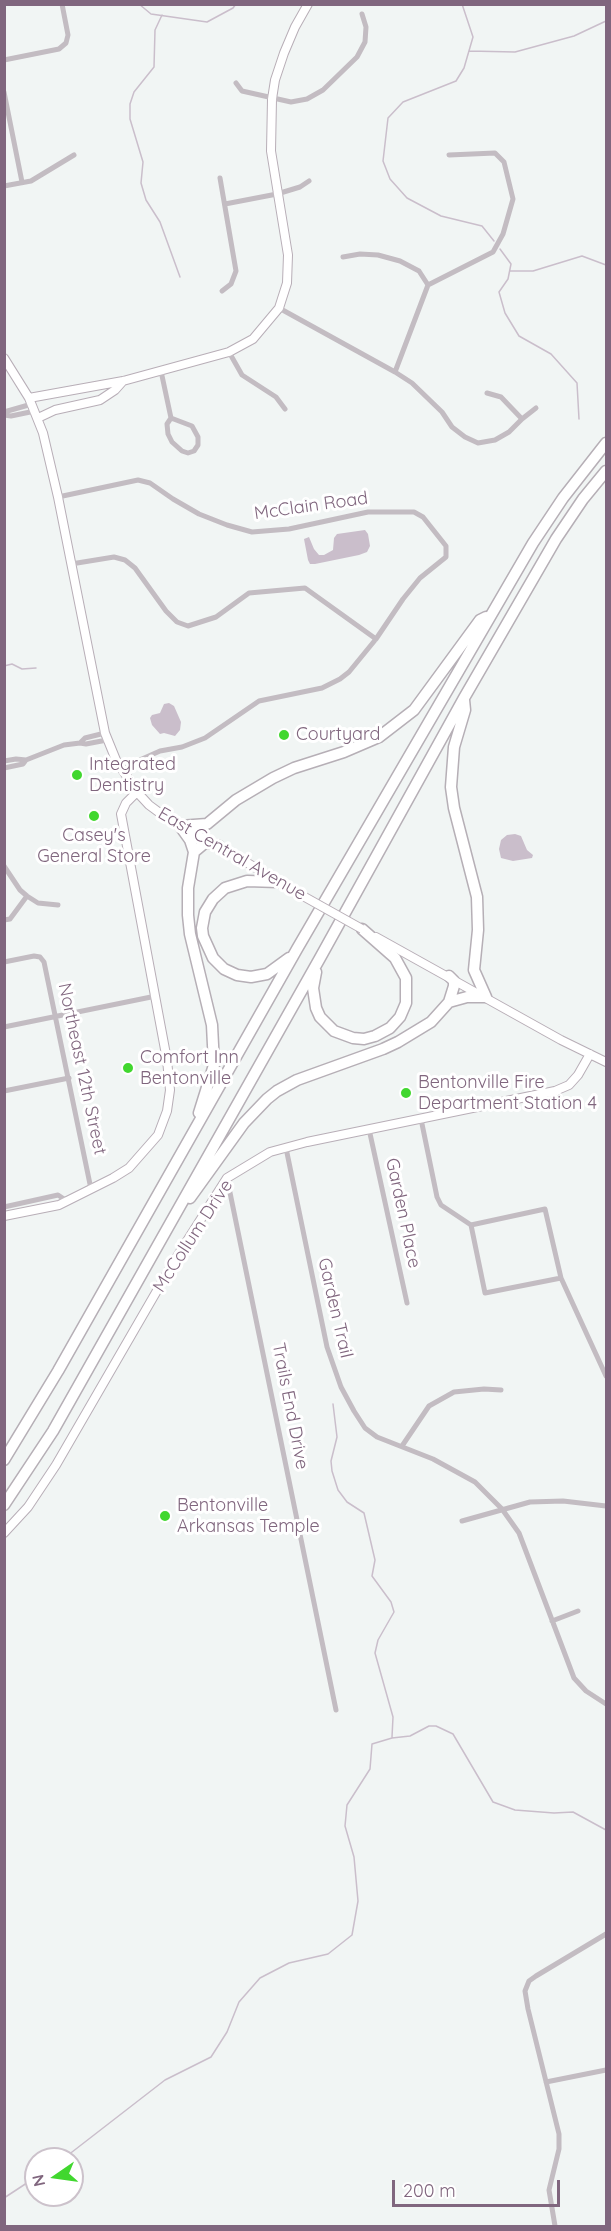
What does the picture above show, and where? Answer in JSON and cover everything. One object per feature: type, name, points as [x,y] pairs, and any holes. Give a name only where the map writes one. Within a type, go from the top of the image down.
[{"type":"highway","points":[[4,1460],[48,1388],[297,949],[491,614],[549,517],[606,443]]},
{"type":"highway","points":[[4,1505],[53,1431],[464,698],[556,539],[583,499],[606,471]]},
{"type":"highway","points":[[180,826],[207,824],[237,800],[273,778],[379,737],[414,710],[480,620],[491,614]]},
{"type":"highway","points":[[449,1002],[467,997],[486,997],[474,969],[478,930],[477,897],[451,788],[454,747],[465,710],[464,698]]},
{"type":"highway","points":[[177,1163],[204,1100],[214,1065],[212,1025],[190,934],[188,915],[188,888],[194,852],[190,840],[180,826]]},
{"type":"highway","points":[[194,852],[206,842],[219,846]]},
{"type":"highway","points":[[278,882],[240,882],[219,892],[209,905],[203,920],[205,944],[218,964],[230,972],[244,976],[259,976],[273,971],[286,962],[297,949]]},
{"type":"highway","points":[[320,958],[314,978],[313,999],[320,1017],[327,1025],[334,1031],[353,1038],[375,1036],[390,1028],[400,1017],[406,1003],[408,986],[406,978],[395,958],[362,929]]},
{"type":"highway","points":[[170,1221],[199,1186],[245,1122],[267,1099],[297,1080],[382,1049],[431,1022],[449,1002],[454,987],[454,981],[449,976]]},
{"type":"street","points":[[4,60],[59,49],[66,43],[68,35],[62,4]]},
{"type":"street","points":[[4,413],[11,416],[123,381],[229,352],[253,339],[279,308],[287,283],[289,266],[271,151],[272,99],[275,80],[284,53],[295,27],[309,4]]},
{"type":"street","points":[[236,83],[242,91],[272,99],[291,102],[307,99],[323,90],[357,57],[364,42],[366,27],[362,14]]},
{"type":"street","points":[[4,92],[22,182]]},
{"type":"street","points":[[395,372],[428,285],[493,252],[503,234],[513,199],[504,162],[495,153],[449,155]]},
{"type":"street","points":[[4,186],[31,181],[75,155]]},
{"type":"street","points":[[220,178],[236,271],[231,284],[222,291]]},
{"type":"street","points":[[225,204],[300,188],[309,181]]},
{"type":"street","points":[[344,257],[369,255],[400,261],[419,271],[428,285]]},
{"type":"street","points":[[279,308],[412,383],[452,427],[478,443],[495,440],[509,432],[536,408]]},
{"type":"street","points":[[229,352],[242,375],[276,397],[285,409]]},
{"type":"street","name":"East Central Avenue","points":[[4,358],[34,408],[58,496],[106,737],[122,771],[137,792],[149,805],[180,826],[219,846],[362,929],[606,1062]]},
{"type":"street","points":[[161,371],[171,418],[168,424],[168,434],[172,442],[182,451],[188,453],[194,451],[198,445],[198,437],[192,426],[171,418]]},
{"type":"street","points":[[34,408],[55,411],[100,400],[116,390],[123,381]]},
{"type":"street","points":[[487,393],[501,397],[522,419]]},
{"type":"street","name":"McClain Road","points":[[58,496],[138,480],[150,483],[199,514],[252,532],[289,529],[368,512],[414,512],[423,517],[446,546],[446,557],[420,578],[376,639]]},
{"type":"street","points":[[71,564],[114,557],[125,561],[135,568],[166,611],[177,622],[188,626],[216,617],[249,593],[305,588],[376,639],[349,672],[340,679],[322,688],[259,701],[205,738],[142,759],[122,771]]},
{"type":"street","points":[[4,768],[23,764],[26,760],[49,750],[81,743],[85,738],[106,737]]},
{"type":"street","points":[[4,761],[21,758],[26,760]]},
{"type":"street","points":[[4,1216],[68,1201],[132,1166],[158,1135],[167,1111],[170,1090],[167,1060],[121,814],[126,803],[137,792]]},
{"type":"street","points":[[4,866],[20,890],[27,896],[38,903],[58,905]]},
{"type":"street","points":[[4,920],[10,919],[27,896]]},
{"type":"street","name":"Northeast 12th Street","points":[[4,962],[34,956],[40,957],[44,962],[91,1189]]},
{"type":"street","points":[[4,1027],[156,996]]},
{"type":"street","name":"McCollum Drive","points":[[4,1533],[28,1507],[56,1465],[173,1263],[227,1178],[270,1152],[555,1091],[569,1085],[590,1054]]},
{"type":"street","points":[[4,1091],[69,1078]]},
{"type":"street","points":[[422,1119],[437,1197],[441,1205],[471,1225],[485,1293],[561,1278]]},
{"type":"street","name":"Garden Place","points":[[369,1130],[407,1303]]},
{"type":"street","name":"Garden Trail","points":[[286,1148],[317,1303],[334,1369],[354,1411],[365,1428],[377,1437],[402,1446],[475,1482],[502,1509],[519,1533],[574,1678],[586,1691],[606,1704]]},
{"type":"street","name":"Trails End Drive","points":[[227,1178],[336,1710]]},
{"type":"street","points":[[4,1207],[58,1195],[68,1201]]},
{"type":"street","points":[[471,1225],[546,1209],[561,1278],[606,1376]]},
{"type":"street","points":[[402,1446],[429,1406],[454,1392],[501,1390]]},
{"type":"street","points":[[462,1521],[530,1502],[563,1501],[606,1506]]},
{"type":"street","points":[[552,1621],[578,1611]]},
{"type":"street","points":[[555,2226],[549,2190],[559,2150],[559,2134],[525,1991],[529,1981],[536,1976],[606,1934]]},
{"type":"street","points":[[546,2082],[606,2070]]},
{"type":"shaded area","points":[[365,530],[370,546],[367,552],[310,564],[304,539],[309,537],[319,555],[324,555],[333,550],[334,538],[337,534]]},
{"type":"shaded area","points":[[169,703],[174,706],[181,722],[180,730],[175,736],[160,734],[152,725],[150,718],[160,713],[164,704]]},
{"type":"shaded area","points":[[507,835],[521,836],[527,850],[533,855],[532,858],[513,861],[501,858],[499,849],[501,840]]},
{"type":"waterway","points":[[139,4],[151,14],[207,22],[233,8],[236,4]]},
{"type":"waterway","points":[[462,4],[473,37],[464,68],[456,81],[403,102],[388,118],[383,161],[390,179],[407,198],[441,216],[482,226],[494,241]]},
{"type":"waterway","points":[[162,15],[155,30],[154,67],[134,92],[130,104],[130,119],[143,162],[141,183],[146,200],[160,222],[180,277]]},
{"type":"waterway","points":[[469,51],[515,52],[574,36],[606,21]]},
{"type":"waterway","points":[[500,249],[511,264],[508,279],[499,292],[505,313],[519,336],[551,354],[577,383],[579,419]]},
{"type":"waterway","points":[[510,271],[533,271],[582,256],[606,265]]},
{"type":"waterway","points":[[4,666],[12,664],[22,669],[36,668]]},
{"type":"waterway","points":[[333,1404],[337,1437],[331,1461],[332,1471],[338,1490],[347,1502],[364,1513],[375,1560],[372,1576],[391,1602],[394,1612],[378,1640],[375,1653],[393,1717],[392,1737]]},
{"type":"waterway","points":[[78,2147],[165,2080],[211,2057],[227,2032],[239,2002],[260,1978],[289,1963],[328,1954],[352,1935],[358,1901],[354,1857],[345,1826],[347,1805],[370,1769],[372,1744],[410,1736],[429,1726],[436,1726],[453,1734],[493,1802],[515,1810],[573,1812],[606,1830]]},
{"type":"waterway","points":[[4,2198],[24,2185]]},
{"type":"place","name":"Courtyard","points":[[284,735]]},
{"type":"place","name":"Integrated Dentistry","points":[[77,775]]},
{"type":"place","name":"Casey's General Store","points":[[94,816]]},
{"type":"place","name":"Comfort Inn Bentonville","points":[[128,1068]]},
{"type":"place","name":"Bentonville Fire Department Station 4","points":[[406,1093]]},
{"type":"place","name":"Bentonville Arkansas Temple","points":[[165,1516]]}]
